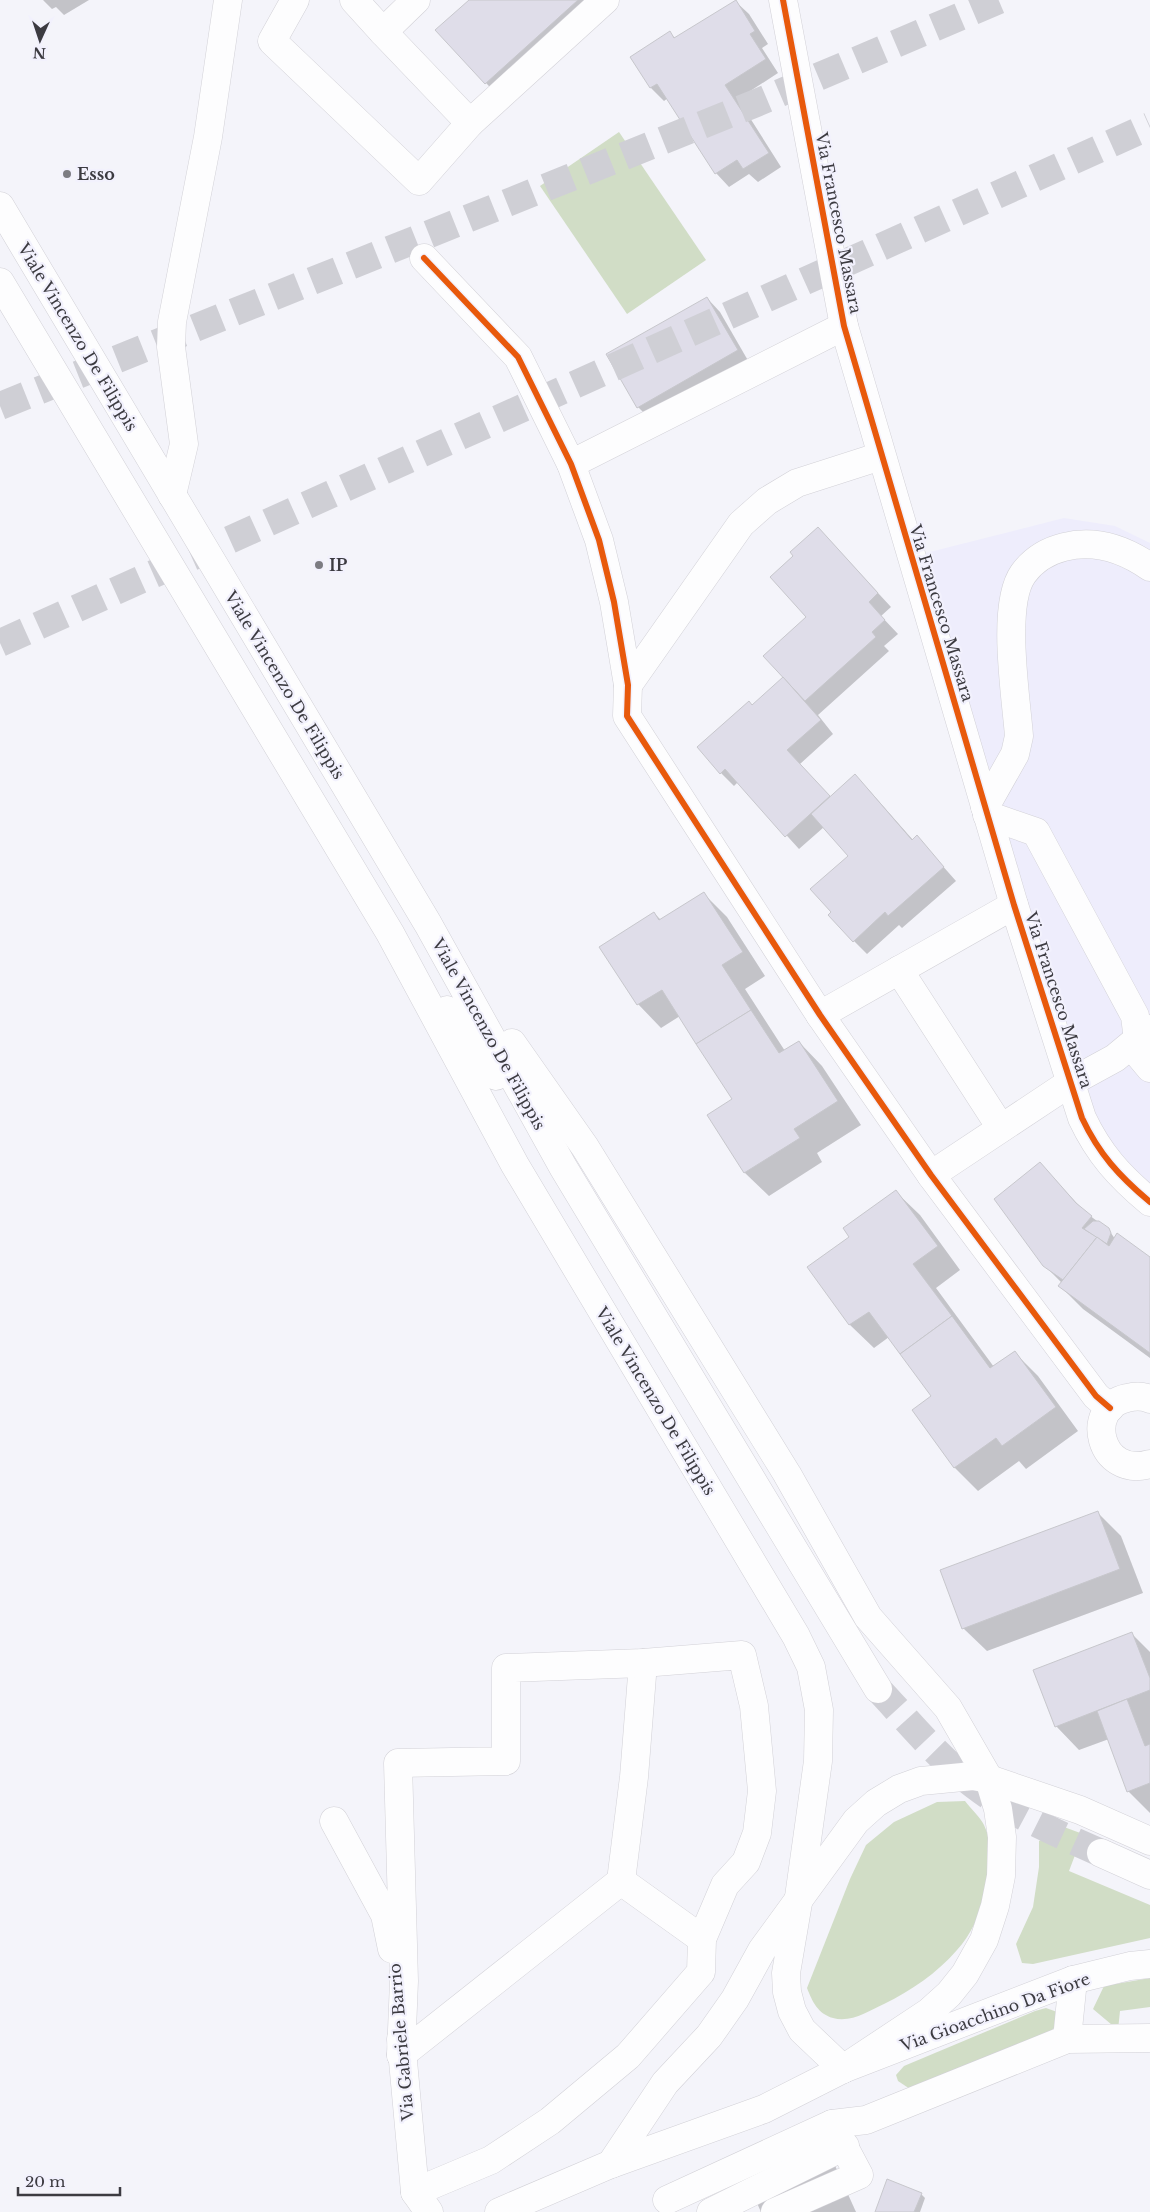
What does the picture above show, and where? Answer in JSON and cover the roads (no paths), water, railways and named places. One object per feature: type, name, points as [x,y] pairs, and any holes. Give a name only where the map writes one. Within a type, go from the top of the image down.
[{"type":"main road","points":[[172,494],[184,444],[171,347],[172,322],[208,137],[228,0]]},
{"type":"main road","points":[[295,0],[272,41],[419,181],[470,123],[605,0]]},
{"type":"main road","points":[[354,0],[470,123]]},
{"type":"main road","points":[[383,32],[416,0]]},
{"type":"main road","name":"Via Francesco Massara","points":[[783,0],[844,326],[1014,905],[1082,1118],[1092,1140],[1108,1162],[1150,1202]]},
{"type":"main road","name":"Viale Vincenzo De Filippis","points":[[0,206],[428,924],[563,1167],[878,1688]]},
{"type":"main road","points":[[424,258],[518,357],[571,464],[599,540],[614,602],[628,685],[627,716],[820,1015],[931,1175],[1096,1396],[1110,1408]]},
{"type":"main road","name":"Viale Vincenzo De Filippis","points":[[0,282],[390,932],[514,1165],[796,1636],[811,1667],[819,1710],[818,1761],[799,1896]]},
{"type":"main road","points":[[571,464],[844,326]]},
{"type":"main road","points":[[628,685],[741,524],[767,501],[797,483],[881,456]]},
{"type":"main road","points":[[1150,567],[1134,556],[1105,546],[1081,543],[1055,549],[1040,556],[1022,574],[1014,597],[1011,624],[1019,736],[1015,754],[986,811],[1036,832],[1144,1034],[1140,1056],[1150,1068]]},
{"type":"main road","points":[[820,1015],[1014,905]]},
{"type":"main road","name":"Via Gioacchino Da Fiore","points":[[428,924],[585,1148],[787,1474],[868,1617],[948,1708],[989,1779],[998,1809],[1002,1837],[1001,1876],[995,1906],[984,1940],[965,1974],[949,1994],[935,2006],[843,2069]]},
{"type":"main road","name":"Viale Vincenzo De Filippis","points":[[390,932],[563,1167]]},
{"type":"main road","points":[[900,970],[1001,1128]]},
{"type":"main road","points":[[931,1175],[1071,1082],[1116,1058],[1144,1034]]},
{"type":"main road","points":[[1150,1399],[1134,1396],[1123,1399],[1110,1408],[1102,1424],[1101,1435],[1104,1446],[1110,1456],[1119,1462],[1130,1466],[1150,1464]]},
{"type":"main road","points":[[402,2055],[404,1981],[398,1763],[506,1762],[506,1668],[643,1663],[742,1655],[754,1706],[762,1791],[757,1833],[746,1862],[725,1885],[702,1939],[701,1972],[628,2056],[550,2121],[422,2202]]},
{"type":"main road","points":[[402,2055],[621,1881],[634,1777],[643,1663]]},
{"type":"main road","points":[[612,2164],[665,2083],[709,2036],[735,1999],[762,1950],[799,1896],[856,1821],[876,1803],[899,1789],[921,1781],[973,1776],[989,1779],[1080,1810],[1150,1841]]},
{"type":"main road","name":"Via Gabriele Barrio","points":[[334,1821],[385,1915],[397,1970],[402,2055],[422,2202]]},
{"type":"main road","points":[[1101,1853],[1150,1874]]},
{"type":"main road","points":[[621,1881],[702,1939]]},
{"type":"main road","points":[[799,1896],[786,1973],[787,1992],[792,2011],[802,2030],[843,2069]]},
{"type":"main road","name":"Via Gioacchino Da Fiore","points":[[499,2212],[612,2164],[764,2109],[843,2069],[1073,1980],[1130,1966],[1150,1964]]},
{"type":"main road","points":[[1067,2040],[1073,1980]]},
{"type":"main road","points":[[711,2212],[866,2120],[1067,2040],[1150,2038]]},
{"type":"main road","points":[[667,2200],[838,2135]]},
{"type":"main road","points":[[775,2212],[859,2174],[838,2135]]},
{"type":"tunnel","points":[[0,406],[754,104],[999,0]]},
{"type":"tunnel","points":[[0,643],[1150,126]]},
{"type":"tunnel","points":[[878,1689],[940,1756],[967,1780],[1025,1817],[1101,1853]]},
{"type":"place","name":"Esso","points":[[67,174]]},
{"type":"place","name":"IP","points":[[319,565]]}]
